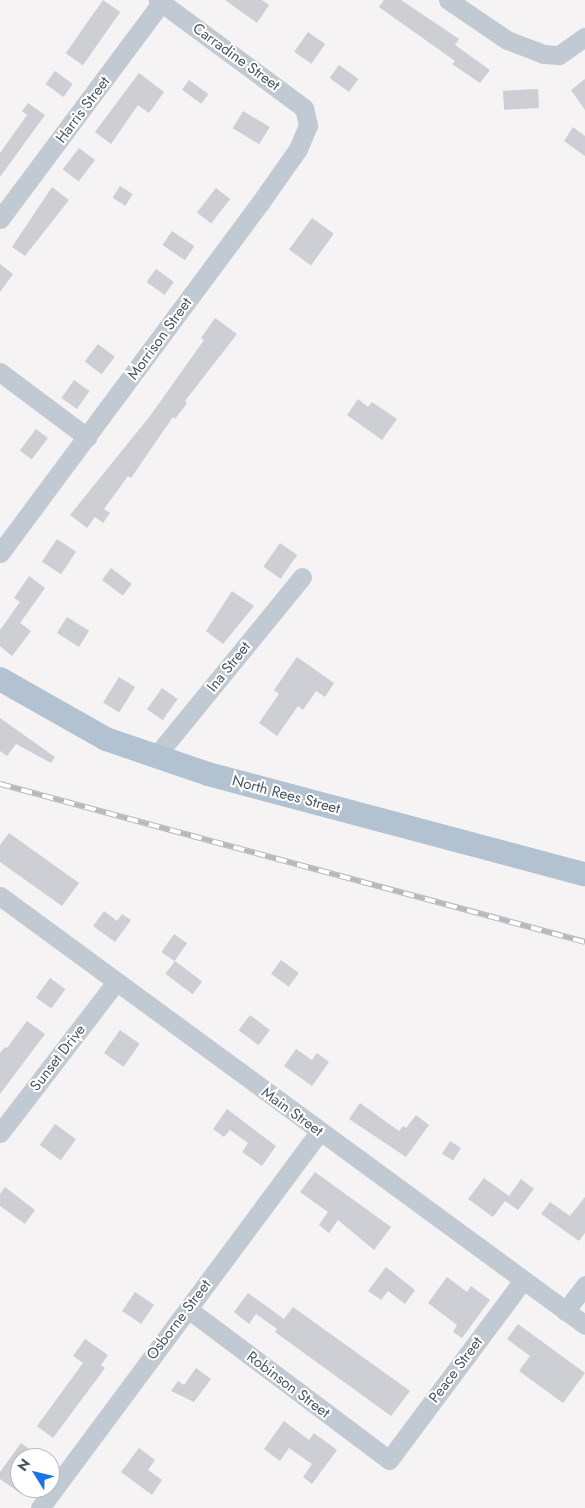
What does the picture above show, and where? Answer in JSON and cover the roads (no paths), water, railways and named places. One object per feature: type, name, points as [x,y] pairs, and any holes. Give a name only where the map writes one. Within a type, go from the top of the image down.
[{"type":"main road","name":"North Rees Street","points":[[0,679],[98,735],[208,774],[585,874]]},
{"type":"street","points":[[448,0],[507,40],[543,54],[559,55],[585,37]]},
{"type":"street","name":"Carradine Street","points":[[161,1],[304,108],[307,119]]},
{"type":"street","name":"Harris Street","points":[[0,219],[161,1]]},
{"type":"street","name":"Morrison Street","points":[[0,553],[298,149],[308,125],[307,119]]},
{"type":"street","points":[[0,372],[87,437]]},
{"type":"street","name":"Ina Street","points":[[156,756],[302,577]]},
{"type":"street","name":"Main Street","points":[[0,896],[319,1132],[585,1325]]},
{"type":"street","name":"Sunset Drive","points":[[0,1133],[116,982]]},
{"type":"street","name":"Osborne Street","points":[[40,1508],[319,1132]]},
{"type":"street","name":"Peace Street","points":[[389,1460],[523,1280]]},
{"type":"street","points":[[565,1311],[585,1286]]},
{"type":"street","name":"Robinson Street","points":[[188,1309],[389,1460]]},
{"type":"railway","points":[[0,784],[585,942]]}]
